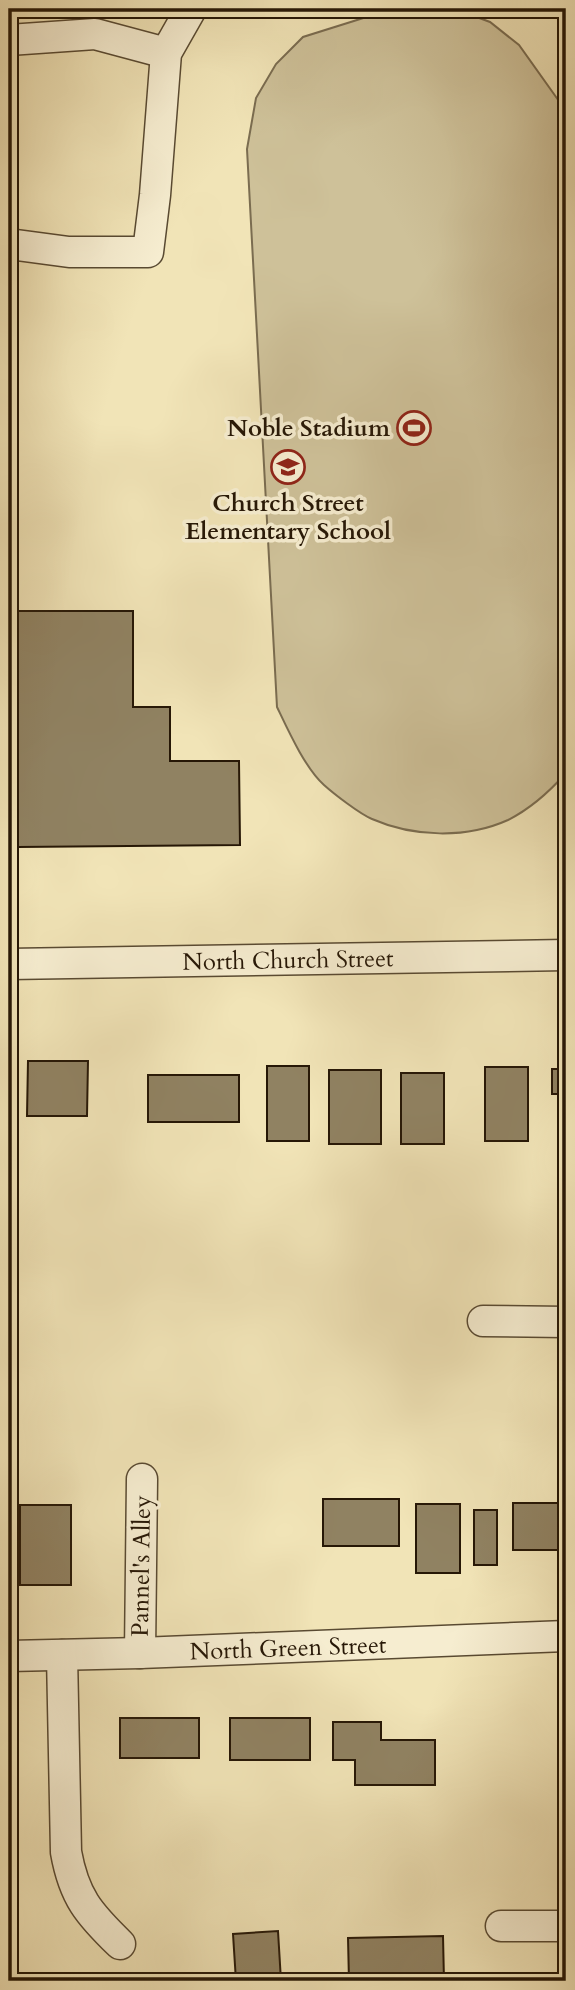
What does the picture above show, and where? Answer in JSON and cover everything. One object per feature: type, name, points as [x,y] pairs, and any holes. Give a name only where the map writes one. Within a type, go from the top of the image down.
[{"type":"street","points":[[9,244],[69,252],[148,252],[166,53],[191,9]]},
{"type":"street","points":[[9,40],[95,34],[166,53]]},
{"type":"street","name":"North Church Street","points":[[9,964],[566,956]]},
{"type":"street","points":[[483,1321],[566,1322]]},
{"type":"street","name":"Pannel's Alley","points":[[140,1653],[142,1479]]},
{"type":"street","name":"North Green Street","points":[[9,1656],[566,1636]]},
{"type":"street","points":[[62,1655],[66,1852],[70,1877],[80,1900],[120,1944]]},
{"type":"street","points":[[501,1926],[566,1926]]},
{"type":"shaded area","name":"Noble Stadium","points":[[392,9],[455,9],[490,22],[519,45],[566,111],[566,773],[539,799],[516,816],[492,826],[457,833],[422,832],[388,825],[354,808],[324,785],[310,769],[277,707],[247,149],[256,98],[276,64],[303,37]]},
{"type":"building","points":[[9,611],[133,611],[133,707],[170,707],[170,761],[239,761],[240,845],[18,847],[18,834],[9,835]]},
{"type":"building","points":[[28,1061],[88,1061],[87,1116],[27,1116]]},
{"type":"building","points":[[267,1066],[309,1066],[309,1141],[267,1141]]},
{"type":"building","points":[[485,1067],[528,1067],[528,1141],[485,1141]]},
{"type":"building","points":[[552,1069],[566,1069],[566,1094],[552,1094]]},
{"type":"building","points":[[329,1070],[381,1070],[381,1144],[329,1144]]},
{"type":"building","points":[[401,1073],[444,1073],[444,1144],[401,1144]]},
{"type":"building","points":[[148,1075],[239,1075],[239,1122],[148,1122]]},
{"type":"building","points":[[323,1499],[399,1499],[399,1546],[323,1546]]},
{"type":"building","points":[[513,1503],[566,1503],[566,1550],[513,1550]]},
{"type":"building","points":[[416,1504],[460,1504],[460,1573],[416,1573]]},
{"type":"building","points":[[20,1505],[71,1505],[71,1585],[20,1585]]},
{"type":"building","points":[[474,1510],[497,1510],[497,1565],[474,1565]]},
{"type":"building","points":[[120,1718],[199,1718],[199,1758],[120,1758]]},
{"type":"building","points":[[230,1718],[310,1718],[310,1760],[230,1760]]},
{"type":"building","points":[[333,1722],[381,1722],[381,1740],[435,1740],[435,1785],[355,1785],[355,1760],[333,1760]]},
{"type":"building","points":[[9,1724],[18,1724],[18,1766],[9,1766]]},
{"type":"building","points":[[278,1931],[281,1981],[236,1981],[233,1934]]},
{"type":"building","points":[[443,1936],[444,1981],[349,1981],[348,1938]]},
{"type":"place","name":"Noble Stadium","points":[[414,428]]},
{"type":"place","name":"Church Street Elementary School","points":[[288,467]]}]
